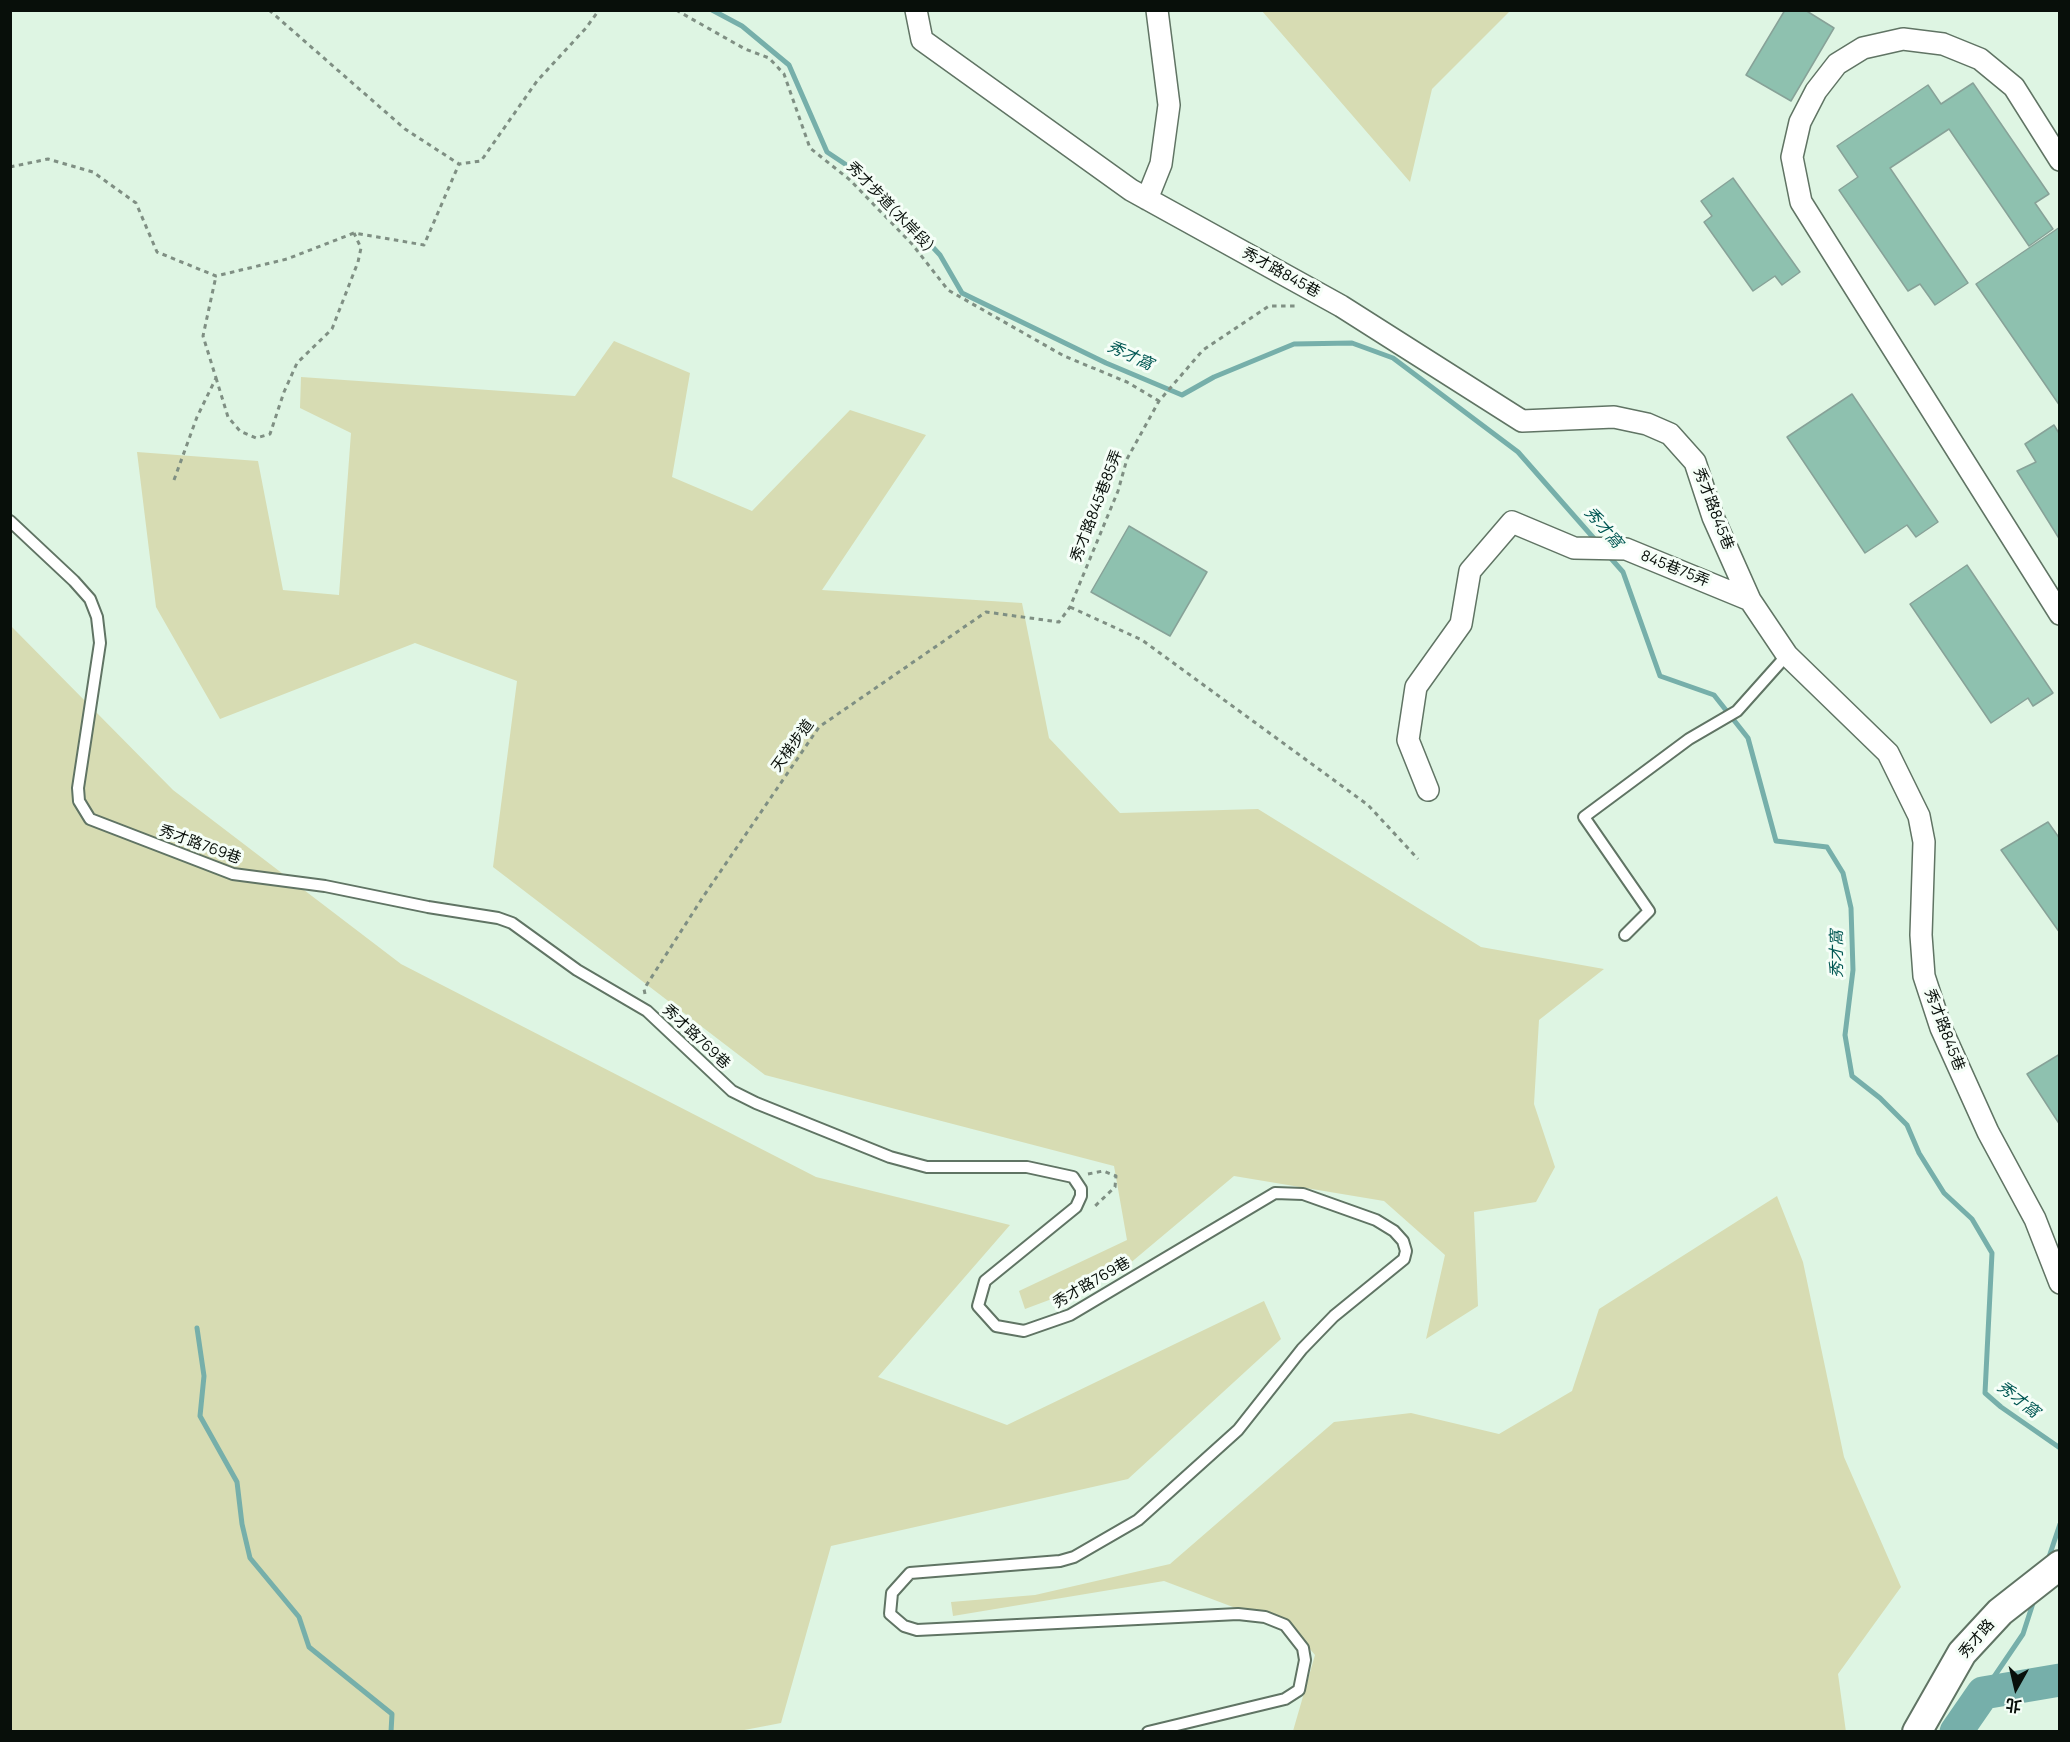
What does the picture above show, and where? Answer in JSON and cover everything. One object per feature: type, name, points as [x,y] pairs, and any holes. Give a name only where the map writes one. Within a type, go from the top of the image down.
[{"type":"main road","name":"秀才路","points":[[1917,1731],[1962,1653],[2000,1612],[2060,1565]]},
{"type":"street","name":"秀才路845巷","points":[[916,10],[922,40],[1147,199],[1341,306],[1522,421],[1614,417],[1647,424],[1670,434],[1695,462],[1713,517],[1750,600],[1787,655],[1888,753],[1919,816],[1924,842],[1921,935],[1924,976],[1941,1029],[1988,1132],[2035,1219],[2060,1283]]},
{"type":"street","points":[[1147,199],[1161,164],[1169,105],[1157,10]]},
{"type":"street","points":[[2060,160],[2014,87],[1980,59],[1943,44],[1903,39],[1863,48],[1837,64],[1816,91],[1800,122],[1792,157],[1801,202],[2060,614]]},
{"type":"street","name":"845巷75弄","points":[[1428,790],[1408,740],[1416,687],[1461,624],[1470,571],[1512,522],[1574,548],[1626,549],[1750,600]]},
{"type":"lane","name":"秀才路769巷","points":[[10,521],[74,581],[90,599],[97,617],[100,643],[78,788],[79,801],[90,819],[233,874],[325,886],[512,922],[577,970],[647,1011],[732,1091],[890,1157],[927,1167],[1027,1167],[1073,1176],[1081,1189],[1081,1196],[1076,1207],[985,1281],[980,1292],[978,1306],[985,1317],[1007,1330],[1024,1331],[1070,1315],[1275,1193],[1303,1194],[1376,1220],[1394,1231],[1403,1241],[1406,1251],[1404,1259],[1334,1316],[1302,1349],[1238,1430],[1138,1520],[1074,1557],[1060,1561],[910,1573],[892,1593],[890,1614],[904,1626],[917,1630],[1238,1614],[1264,1617],[1285,1625],[1303,1648],[1305,1660],[1299,1690],[1285,1700],[1148,1731]]},
{"type":"lane","points":[[1625,935],[1649,911],[1584,818],[1689,739],[1737,711],[1787,655]]},
{"type":"path","points":[[269,10],[405,129],[459,164],[481,161],[537,81],[599,10]]},
{"type":"path","name":"秀才步道(水岸段)","points":[[676,10],[745,49],[769,58],[784,74],[810,148],[850,180],[912,244],[948,291],[1064,356],[1127,382],[1159,401]]},
{"type":"path","points":[[10,167],[48,159],[93,172],[136,203],[157,252],[216,276],[287,259],[354,233],[424,245],[459,164]]},
{"type":"path","points":[[216,276],[204,336],[228,417],[240,431],[256,438],[270,434],[284,392],[297,363],[332,329],[358,262],[361,248],[354,233]]},
{"type":"path","name":"秀才路845巷85弄","points":[[1059,622],[1070,607],[1118,491],[1127,459],[1159,401],[1203,350],[1269,306],[1300,306]]},
{"type":"path","points":[[174,480],[197,417],[216,378]]},
{"type":"path","points":[[1070,607],[1142,640],[1368,805],[1418,859]]},
{"type":"path","name":"天梯步道","points":[[647,1011],[644,989],[703,897],[819,727],[986,612],[1059,622]]},
{"type":"green space","points":[[1262,11],[1510,11],[1432,89],[1410,182]]},
{"type":"green space","points":[[614,341],[690,373],[672,477],[752,511],[850,410],[926,435],[822,590],[1022,603],[1049,738],[1120,813],[1258,809],[1481,947],[1604,969],[1539,1020],[1534,1104],[1555,1167],[1536,1202],[1474,1212],[1478,1306],[1426,1339],[1445,1255],[1384,1201],[1234,1176],[1116,1275],[1025,1309],[1019,1291],[1127,1240],[1114,1166],[765,1075],[493,867],[517,681],[415,643],[220,719],[156,607],[137,452],[258,461],[283,590],[339,595],[351,433],[300,408],[301,377],[575,396]]},
{"type":"green space","points":[[10,625],[173,790],[401,964],[816,1177],[1010,1225],[878,1377],[1007,1425],[1264,1301],[1281,1339],[1128,1479],[831,1546],[781,1723],[734,1732],[11,1731]]},
{"type":"green space","points":[[1777,1196],[1803,1262],[1844,1457],[1901,1587],[1838,1674],[1846,1732],[1293,1731],[1315,1655],[1294,1630],[1164,1581],[953,1616],[951,1602],[1035,1595],[1170,1564],[1334,1422],[1411,1413],[1499,1434],[1572,1391],[1599,1309]]},
{"type":"building","points":[[1785,10],[1805,10],[1834,28],[1791,101],[1746,75]]},
{"type":"building","points":[[1973,83],[2049,194],[2035,203],[2053,229],[2029,246],[1949,129],[1890,168],[1968,283],[1935,305],[1920,284],[1908,291],[1839,190],[1858,177],[1837,146],[1928,85],[1941,104]]},
{"type":"building","points":[[1733,178],[1800,272],[1782,285],[1775,276],[1753,291],[1704,222],[1712,216],[1701,201]]},
{"type":"building","points":[[2060,227],[2060,406],[1976,284]]},
{"type":"building","points":[[1852,394],[1938,522],[1916,537],[1907,525],[1865,553],[1787,437]]},
{"type":"building","points":[[2054,425],[2060,435],[2060,540],[2017,471],[2036,462],[2025,444]]},
{"type":"building","points":[[1129,526],[1207,572],[1170,636],[1091,592]]},
{"type":"building","points":[[1967,565],[2053,693],[2033,706],[2028,698],[1991,723],[1910,604]]},
{"type":"building","points":[[2048,822],[2060,839],[2060,933],[2001,850]]},
{"type":"building","points":[[2060,1054],[2060,1125],[2027,1074]]},
{"type":"waterway","name":"秀才窩","points":[[712,10],[742,26],[789,65],[827,152],[866,178],[901,213],[940,255],[962,293],[1106,363],[1182,395],[1214,377],[1294,344],[1352,343],[1393,358],[1518,452],[1598,543]]},
{"type":"waterway","name":"秀才窩","points":[[1608,555],[1623,572],[1660,676],[1714,695],[1748,738],[1776,841],[1827,847],[1843,873],[1851,908],[1853,970],[1845,1035],[1852,1076],[1880,1098],[1907,1125],[1919,1153],[1944,1193],[1972,1219],[1992,1253],[1985,1393],[2001,1407],[2060,1448]]},
{"type":"waterway","points":[[197,1328],[204,1376],[200,1416],[237,1482],[242,1524],[250,1558],[299,1617],[309,1647],[392,1714],[391,1732]]},
{"type":"waterway","name":"秀才窩","points":[[2048,1560],[2060,1524]]},
{"type":"waterway","name":"秀才窩","points":[[1983,1693],[2023,1634],[2034,1600]]},
{"type":"waterway","points":[[1956,1732],[1983,1693],[2060,1680]]}]
